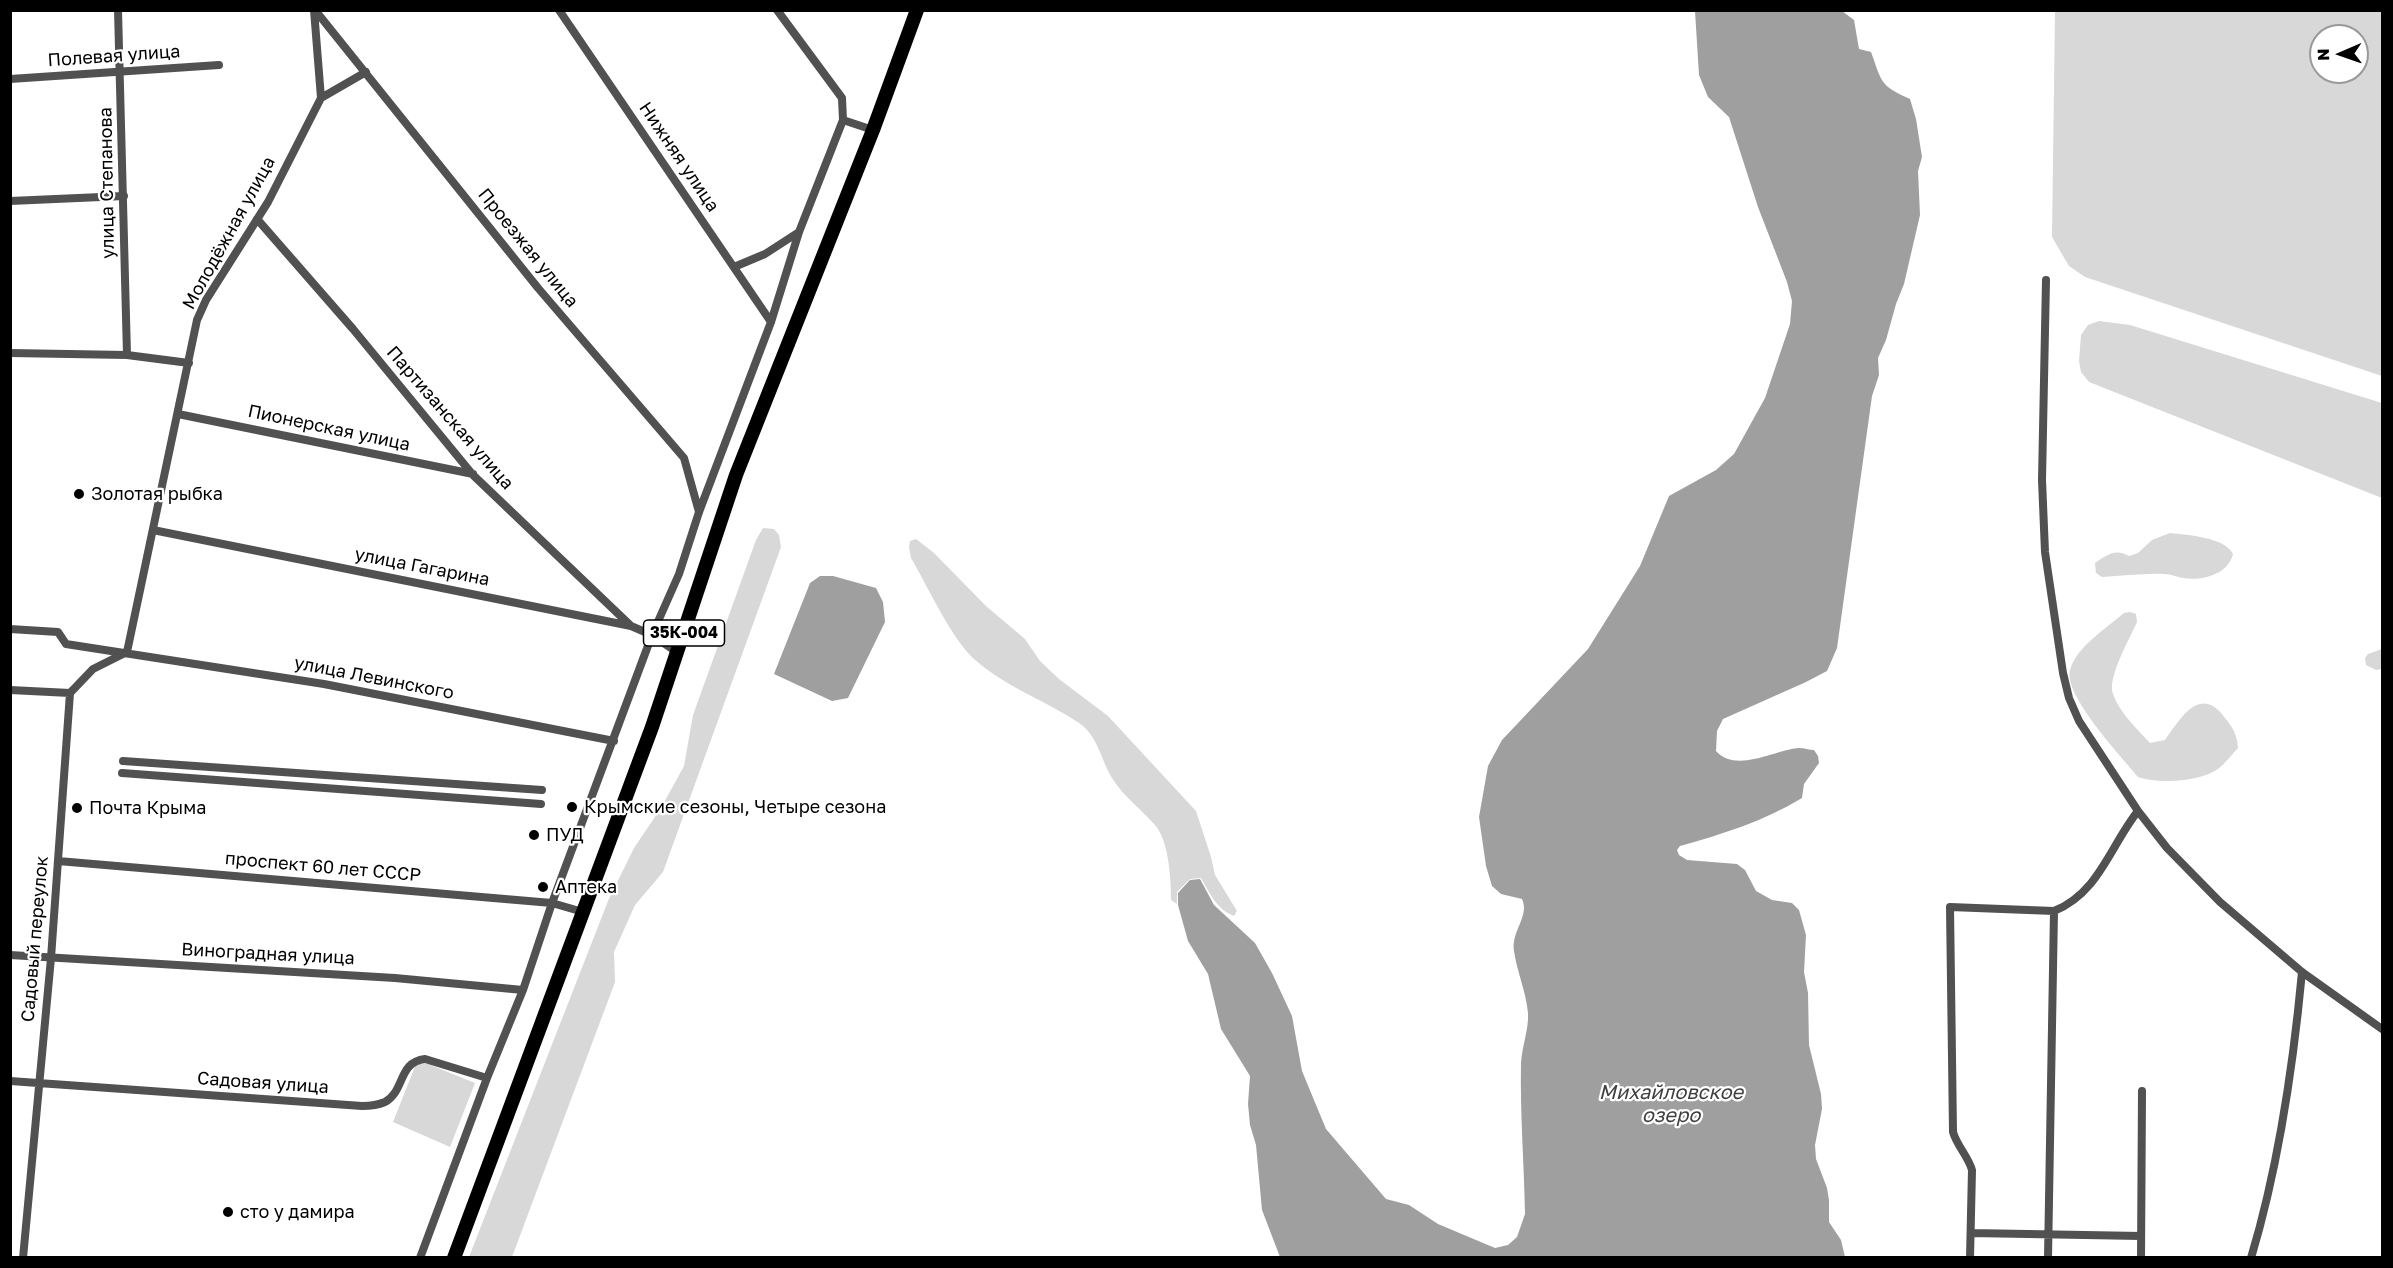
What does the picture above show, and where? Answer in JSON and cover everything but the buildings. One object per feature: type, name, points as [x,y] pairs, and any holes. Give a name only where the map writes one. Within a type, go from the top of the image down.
[{"type":"main road","name":"35К-004","points":[[454,1257],[678,653],[736,475],[873,130],[917,10]]},
{"type":"street","name":"улица Степанова","points":[[118,10],[127,355]]},
{"type":"street","name":"Проезжая улица","points":[[315,10],[538,288],[684,458],[699,512]]},
{"type":"street","points":[[315,10],[321,98],[366,72]]},
{"type":"street","name":"Нижняя улица","points":[[559,10],[771,322]]},
{"type":"street","points":[[420,1257],[487,1078],[523,990],[552,903],[652,635],[679,574],[699,512],[771,322],[799,232],[843,120],[842,98],[777,10]]},
{"type":"street","name":"Полевая улица","points":[[10,79],[219,65]]},
{"type":"street","name":"Молодёжная улица","points":[[127,652],[197,320],[206,300],[257,219],[321,98]]},
{"type":"street","points":[[843,120],[873,130]]},
{"type":"street","points":[[10,201],[124,196]]},
{"type":"street","name":"Партизанская улица","points":[[257,219],[353,329],[473,475],[631,626]]},
{"type":"street","points":[[734,267],[765,254],[799,232]]},
{"type":"street","points":[[2046,280],[2042,480],[2045,552],[2063,673],[2069,698],[2079,721],[2138,812],[2167,848],[2220,902],[2302,972],[2382,1029]]},
{"type":"street","points":[[10,353],[127,355],[189,363]]},
{"type":"street","name":"Пионерская улица","points":[[178,414],[473,475]]},
{"type":"street","name":"улица Гагарина","points":[[153,530],[631,626],[652,635],[678,653]]},
{"type":"street","name":"улица Левинского","points":[[10,629],[58,632],[66,644],[324,684],[614,741]]},
{"type":"street","points":[[10,690],[70,693],[93,669],[127,652]]},
{"type":"street","name":"Садовый переулок","points":[[23,1257],[51,958],[70,693]]},
{"type":"street","points":[[123,760],[542,790]]},
{"type":"street","points":[[122,773],[541,804]]},
{"type":"street","points":[[396,793],[397,780]]},
{"type":"street","points":[[505,802],[506,788]]},
{"type":"street","points":[[1971,1257],[1972,1170],[1953,1132],[1950,907],[2054,911],[2074,900],[2087,889],[2108,861],[2122,831],[2138,812]]},
{"type":"street","name":"проспект 60 лет СССР","points":[[58,861],[552,903],[583,912]]},
{"type":"street","points":[[2048,1257],[2054,911]]},
{"type":"street","name":"Виноградная улица","points":[[10,955],[395,978],[523,990]]},
{"type":"street","points":[[2251,1257],[2266,1203],[2295,1049],[2302,972]]},
{"type":"street","name":"Садовая улица","points":[[10,1081],[362,1107],[387,1101],[409,1064],[415,1060],[425,1059],[487,1078]]},
{"type":"street","points":[[2141,1257],[2142,1091]]},
{"type":"street","points":[[1971,1233],[2141,1236]]},
{"type":"shaded area","points":[[2055,11],[2382,11],[2382,376],[2085,277],[2069,266],[2052,237]]},
{"type":"shaded area","points":[[2099,321],[2130,325],[2382,403],[2382,498],[2089,382],[2081,372],[2079,361],[2081,335],[2088,325]]},
{"type":"shaded area","points":[[763,528],[774,529],[779,535],[781,547],[663,872],[635,905],[614,952],[615,982],[512,1257],[469,1257],[608,901],[634,848],[661,808],[684,766],[693,715],[756,540]]},
{"type":"shaded area","points":[[2170,533],[2214,540],[2229,548],[2233,554],[2226,567],[2206,577],[2190,579],[2169,574],[2141,574],[2102,577],[2096,573],[2095,563],[2107,555],[2119,553],[2129,556],[2138,553],[2152,540]]},
{"type":"shaded area","points":[[916,539],[934,553],[986,606],[1025,639],[1040,661],[1059,679],[1108,716],[1196,811],[1215,875],[1237,911],[1234,916],[1218,905],[1201,878],[1190,879],[1177,892],[1177,904],[1171,900],[1170,871],[1160,832],[1116,785],[1095,741],[1085,728],[999,678],[965,650],[948,625],[911,558],[910,541]]},
{"type":"shaded area","points":[[2124,613],[2136,614],[2137,622],[2113,678],[2113,694],[2119,707],[2150,743],[2165,740],[2184,714],[2199,704],[2207,704],[2216,708],[2232,728],[2238,748],[2218,769],[2201,777],[2190,779],[2157,781],[2138,777],[2095,725],[2075,694],[2070,681],[2070,670],[2079,653],[2093,638]]},
{"type":"shaded area","points":[[2382,649],[2382,669],[2376,670],[2366,665],[2365,658],[2368,654]]},
{"type":"shaded area","points":[[416,1064],[428,1064],[475,1083],[450,1147],[393,1122]]},
{"type":"water","name":"Михайловское озеро","points":[[1695,11],[1842,11],[1854,20],[1859,49],[1871,52],[1883,82],[1892,90],[1910,99],[1916,119],[1922,157],[1918,171],[1920,215],[1904,284],[1878,358],[1879,375],[1872,396],[1837,648],[1827,671],[1723,719],[1717,731],[1716,751],[1724,758],[1745,760],[1801,748],[1814,750],[1819,763],[1804,784],[1802,798],[1758,820],[1680,846],[1677,850],[1679,855],[1687,860],[1737,864],[1745,870],[1756,891],[1772,900],[1792,903],[1799,910],[1806,935],[1804,972],[1808,993],[1809,1045],[1821,1094],[1822,1109],[1815,1145],[1816,1159],[1827,1188],[1829,1222],[1841,1240],[1845,1257],[1280,1257],[1262,1210],[1256,1145],[1250,1125],[1248,1104],[1250,1076],[1221,1029],[1208,974],[1188,941],[1178,905],[1178,893],[1190,880],[1200,879],[1214,905],[1255,943],[1292,1016],[1302,1071],[1326,1129],[1386,1199],[1409,1205],[1438,1224],[1495,1248],[1508,1245],[1517,1237],[1525,1214],[1521,1063],[1528,1013],[1514,951],[1515,937],[1524,905],[1522,899],[1501,894],[1492,886],[1486,866],[1479,817],[1488,766],[1502,740],[1588,649],[1640,566],[1669,496],[1716,470],[1734,454],[1765,398],[1790,324],[1792,301],[1787,282],[1758,207],[1729,117],[1708,97],[1699,75]]},
{"type":"water","points":[[820,576],[833,576],[876,588],[883,602],[885,622],[848,698],[832,701],[774,674],[810,583]]},
{"type":"place","name":"Золотая рыбка","points":[[79,494]]},
{"type":"place","name":"Крымские сезоны, Четыре сезона","points":[[572,807]]},
{"type":"place","name":"Почта Крыма","points":[[77,808]]},
{"type":"place","name":"ПУД","points":[[534,835]]},
{"type":"place","name":"Аптека","points":[[543,887]]},
{"type":"place","name":"сто у дамира","points":[[228,1212]]}]
